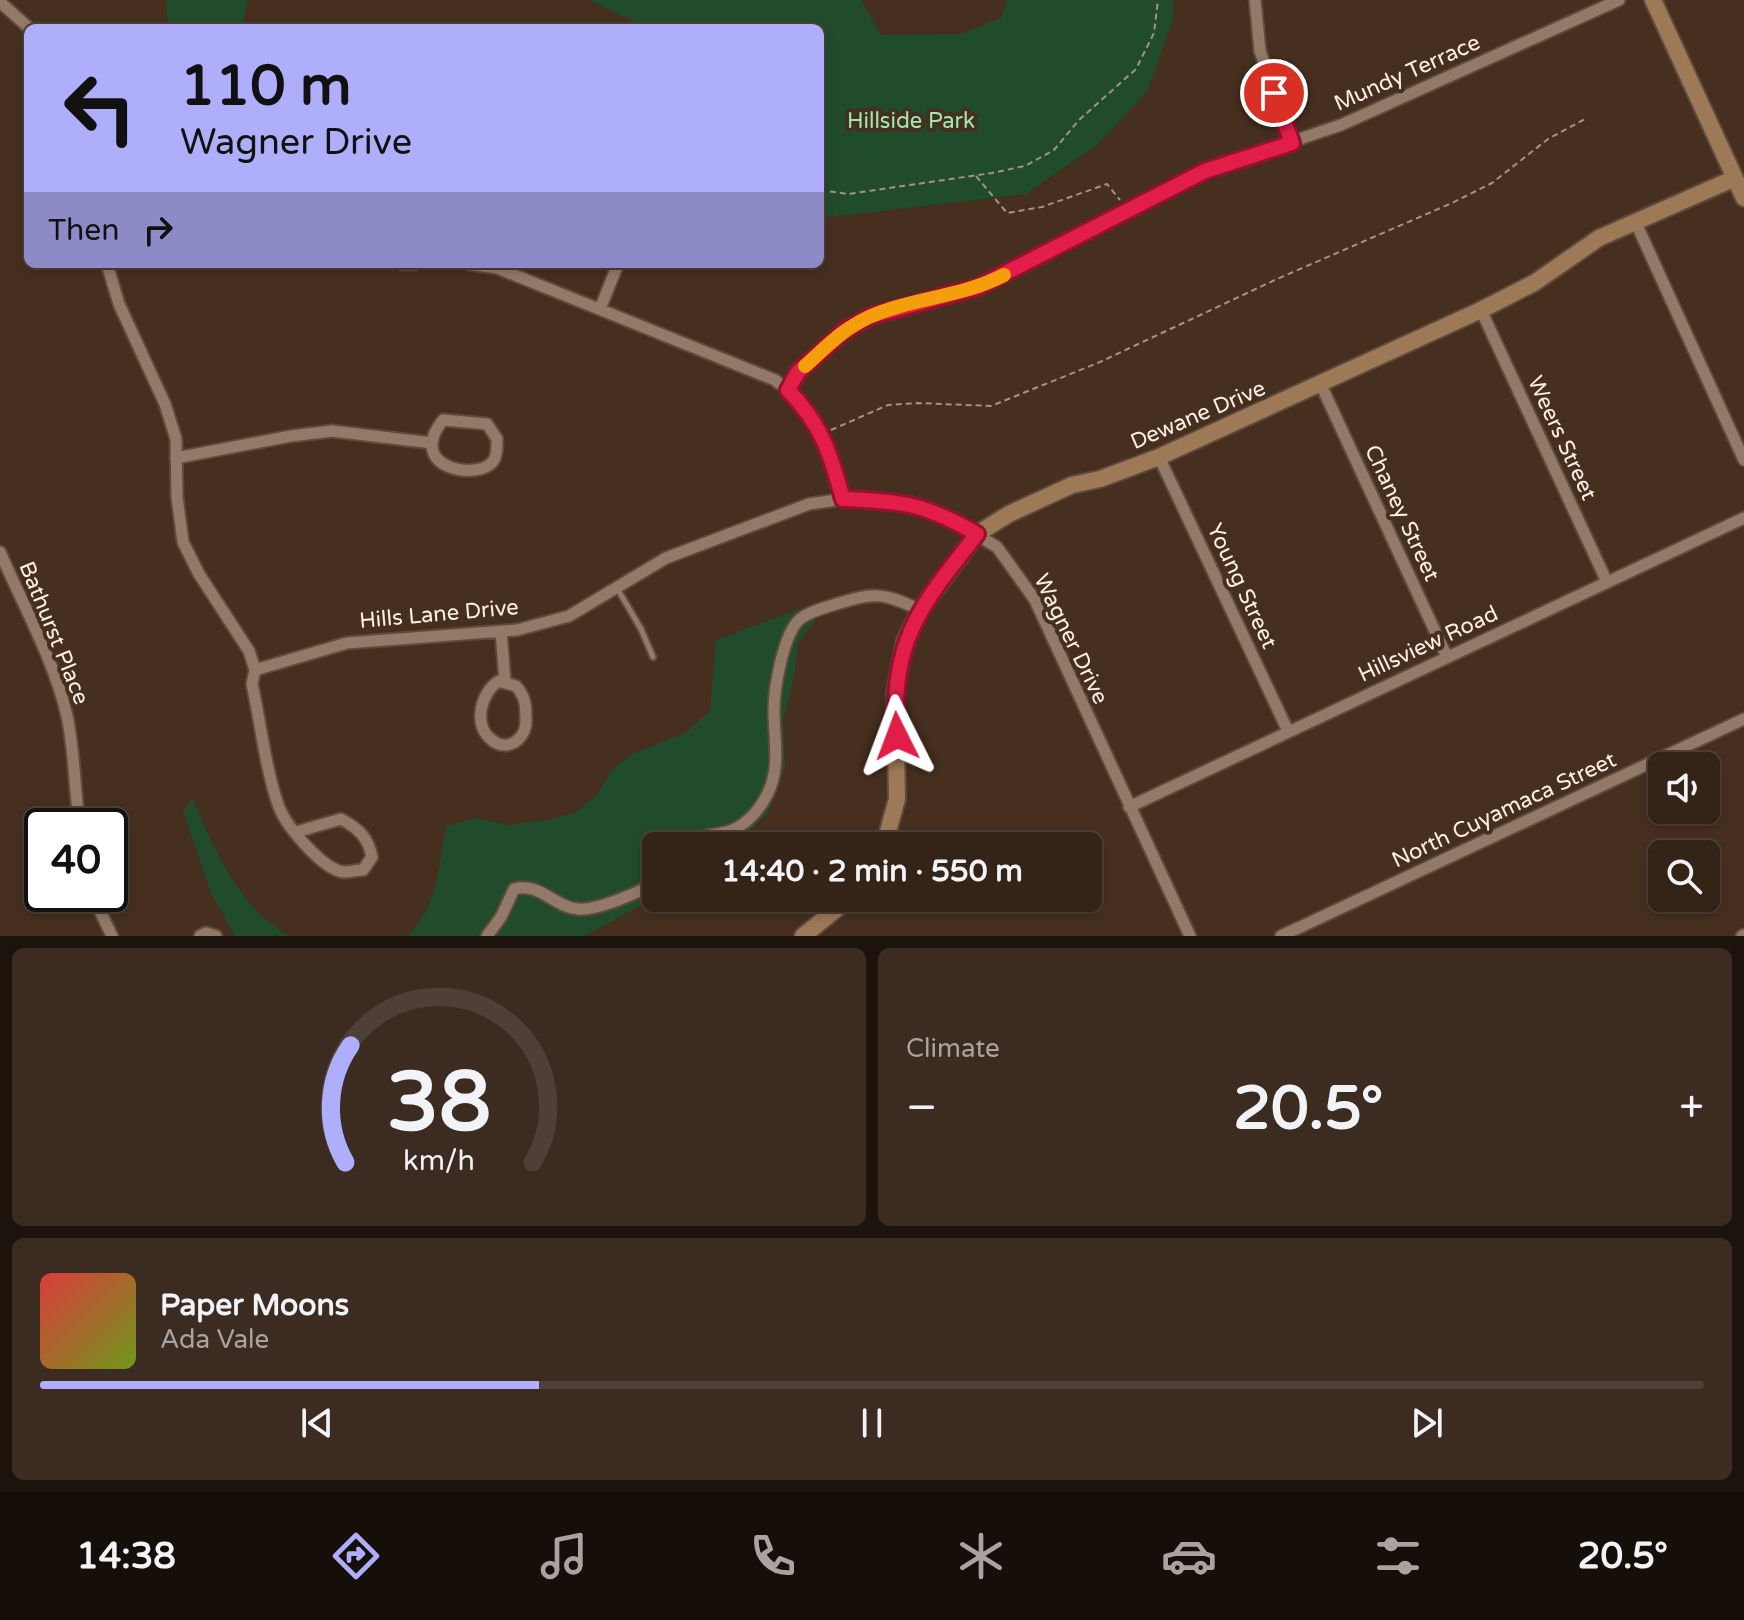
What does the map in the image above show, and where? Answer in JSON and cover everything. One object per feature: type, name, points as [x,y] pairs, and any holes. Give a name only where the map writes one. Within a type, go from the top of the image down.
[{"type":"street","points":[[1255,0],[1260,51],[1292,143]]},
{"type":"street","name":"Mundy Terrace","points":[[788,390],[798,372],[844,331],[871,316],[978,287],[1205,171],[1341,125],[1619,0]]},
{"type":"street","points":[[1653,0],[1744,198]]},
{"type":"street","points":[[0,2],[25,24]]},
{"type":"street","name":"Dewane Drive","points":[[889,832],[898,786],[895,684],[908,633],[920,610],[977,534],[1009,514],[1072,485],[1100,479],[1159,457],[1481,310],[1534,283],[1599,238],[1735,178]]},
{"type":"street","points":[[1635,221],[1744,460]]},
{"type":"street","points":[[108,268],[119,304],[165,404],[176,439],[177,497],[183,542],[199,574],[249,651],[255,670],[252,684],[281,811],[296,832],[319,859],[333,869],[344,872],[363,870],[372,857],[369,841],[341,819],[296,832]]},
{"type":"street","points":[[497,268],[775,380],[809,411],[823,434],[843,499]]},
{"type":"street","points":[[600,309],[616,268]]},
{"type":"street","name":"Weers Street","points":[[1481,310],[1607,582]]},
{"type":"street","name":"Chaney Street","points":[[1321,385],[1447,657]]},
{"type":"street","points":[[443,420],[487,424],[497,439],[495,458],[481,469],[450,469],[442,465],[434,455],[432,443],[434,431],[443,420]]},
{"type":"street","points":[[176,458],[332,431],[432,443]]},
{"type":"street","name":"Young Street","points":[[1159,457],[1288,731]]},
{"type":"street","name":"Wagner Drive","points":[[843,499],[913,503],[941,513],[997,547],[1035,600],[1190,936]]},
{"type":"street","name":"Hills Lane Drive","points":[[255,670],[347,643],[517,630],[569,616],[666,558],[698,544],[809,504],[843,499]]},
{"type":"street","name":"Hillsview Road","points":[[1129,807],[1744,518]]},
{"type":"street","name":"Bathurst Place","points":[[0,552],[53,674],[66,713],[75,759],[79,808]]},
{"type":"street","points":[[725,832],[753,816],[772,784],[776,757],[774,707],[791,629],[802,617],[834,604],[873,595],[888,595],[920,610]]},
{"type":"street","points":[[501,631],[505,681]]},
{"type":"street","points":[[499,681],[505,681],[521,691],[526,716],[524,733],[517,741],[506,745],[495,742],[486,734],[481,708],[488,689],[499,681]]},
{"type":"street","name":"North Cuyamaca Street","points":[[1281,936],[1744,719]]},
{"type":"street","points":[[487,936],[501,917],[514,889],[533,888],[568,907],[585,910],[642,888]]},
{"type":"street","points":[[101,912],[112,936]]},
{"type":"street","points":[[803,936],[833,912]]},
{"type":"street","points":[[200,936],[206,933],[216,936]]},
{"type":"lane","points":[[617,588],[653,657]]},
{"type":"path","points":[[824,191],[848,194],[976,176],[1025,166],[1054,150],[1066,140],[1079,120],[1136,69],[1154,33],[1158,0]]},
{"type":"path","points":[[823,434],[888,405],[991,406],[1100,362],[1492,183],[1548,139],[1585,119]]},
{"type":"path","points":[[976,176],[1007,213],[1032,210],[1107,184],[1129,210]]},
{"type":"green space","points":[[166,0],[248,0],[243,24],[168,24]]},
{"type":"green space","name":"Hillside Park","points":[[589,0],[861,0],[881,35],[960,34],[1001,18],[1007,0],[1174,0],[1172,23],[1147,92],[1097,145],[1026,194],[824,218],[824,24],[640,24]]},
{"type":"green space","points":[[811,605],[815,621],[798,643],[783,722],[785,767],[768,813],[748,832],[642,832],[642,905],[584,936],[407,936],[425,912],[436,885],[446,826],[476,818],[507,825],[548,820],[576,812],[597,795],[611,771],[632,754],[685,733],[710,711],[716,640]]},
{"type":"green space","points":[[193,799],[219,857],[242,893],[271,924],[288,936],[235,936],[210,891],[183,811]]},
{"type":"slow traffic","points":[[805,366],[844,331],[871,316],[978,287],[1004,275]]},
{"type":"route","points":[[897,736],[895,684],[911,625],[977,534],[941,513],[913,503],[843,499],[823,434],[809,411],[788,390],[798,372],[844,331],[871,316],[994,281],[1205,171],[1292,143],[1274,93]]}]
